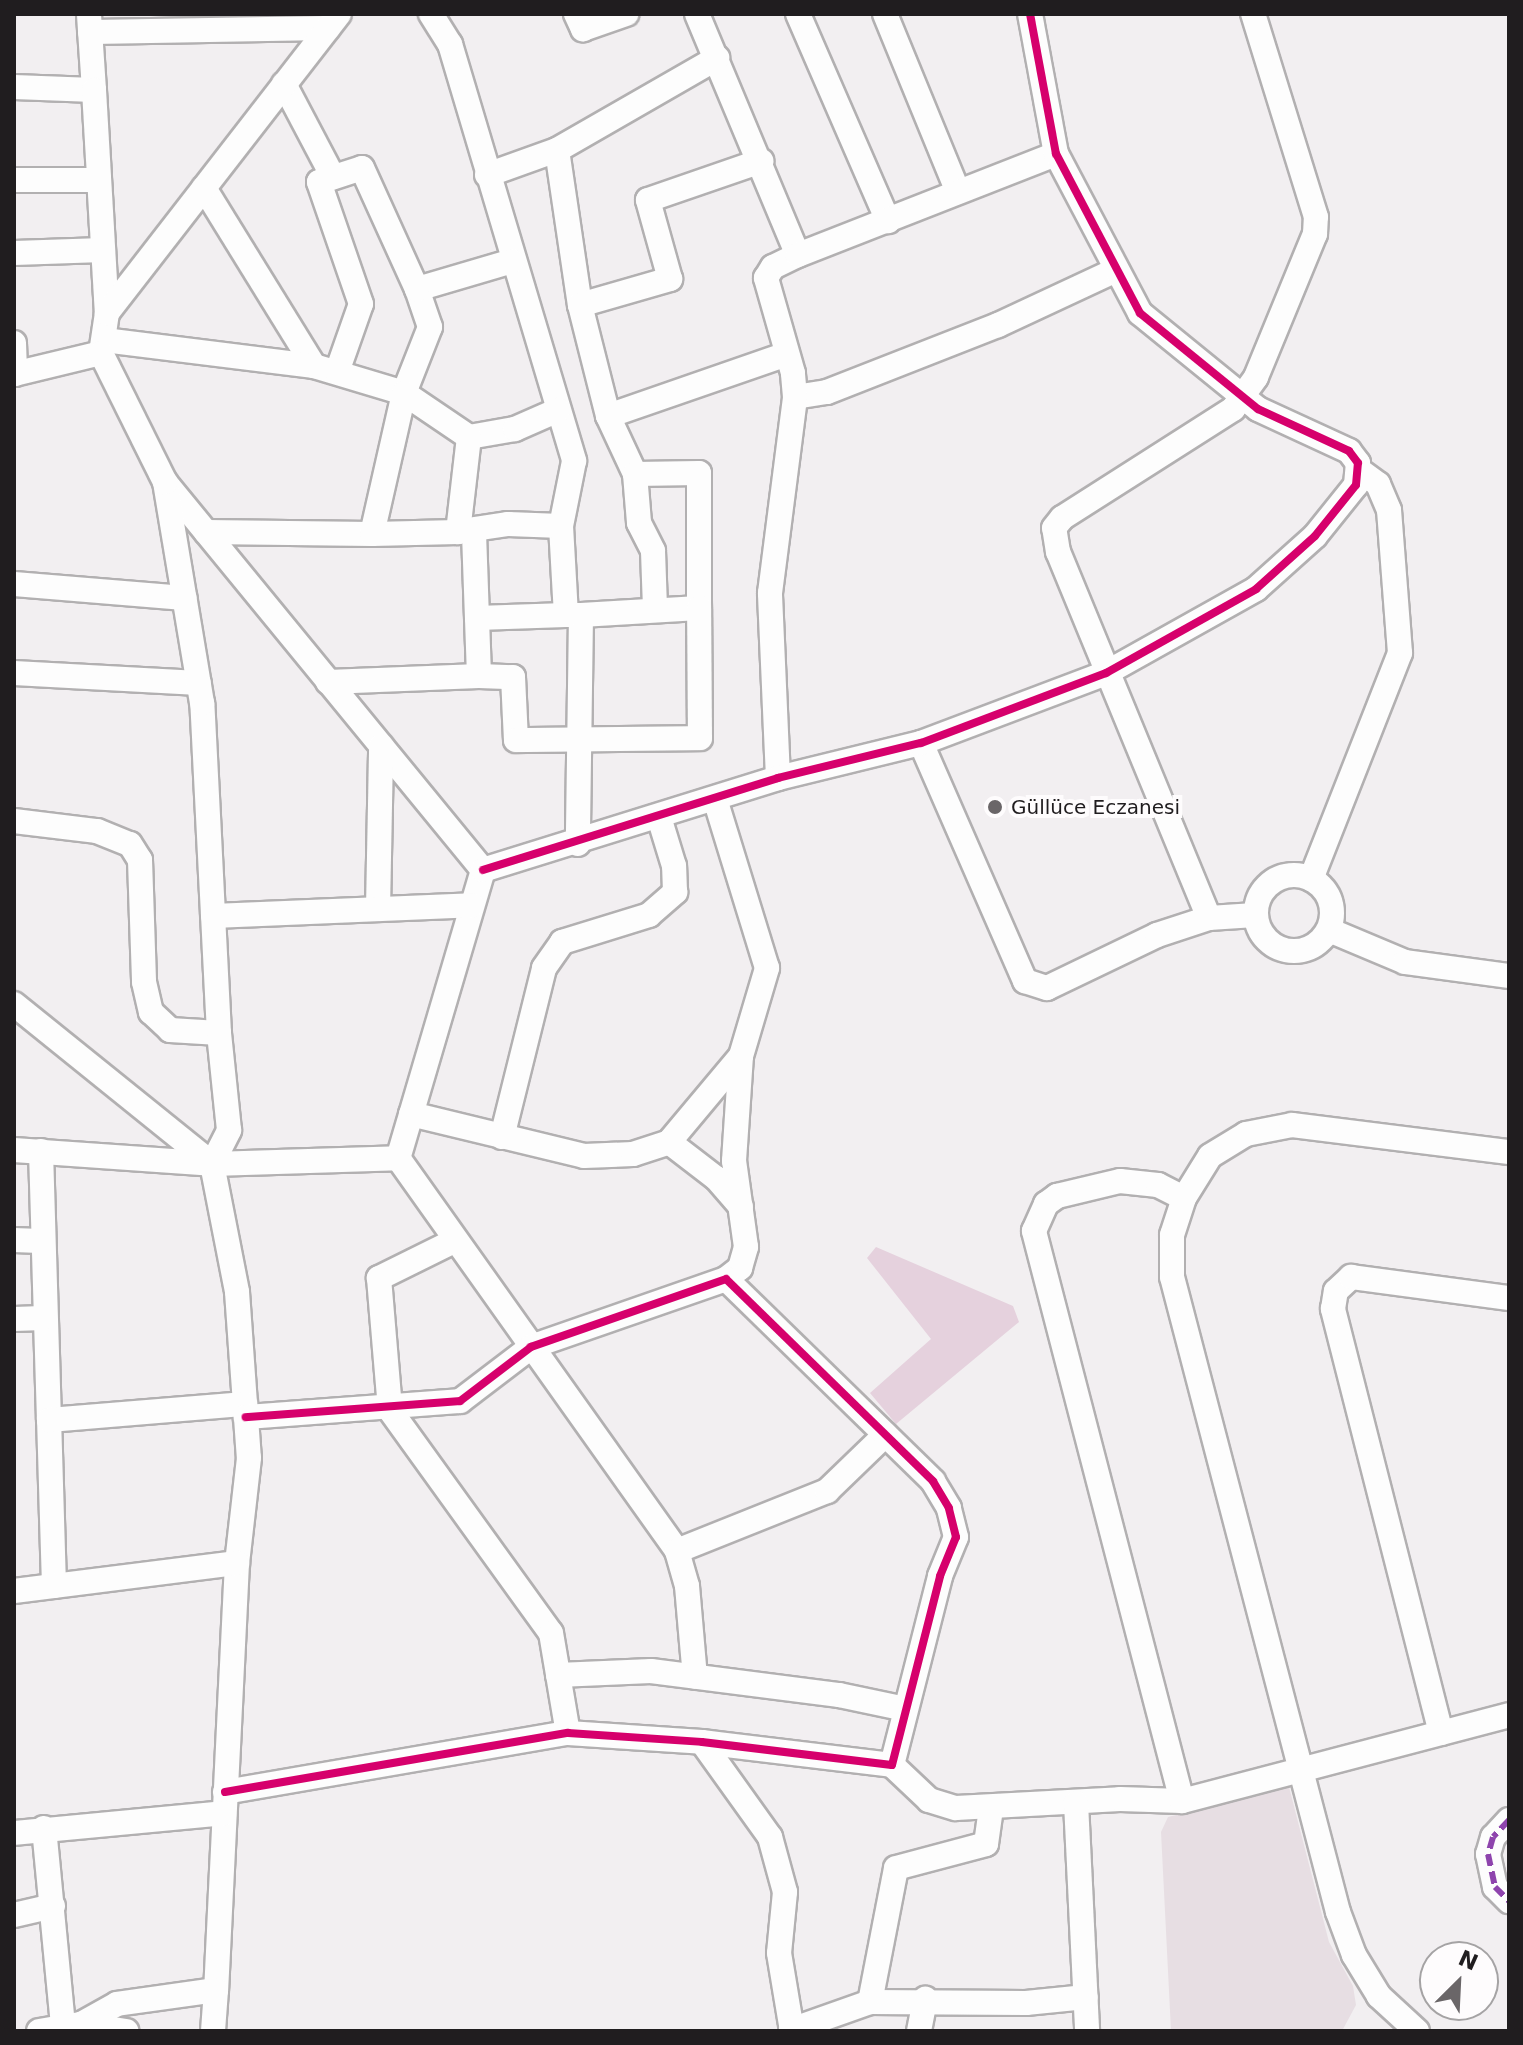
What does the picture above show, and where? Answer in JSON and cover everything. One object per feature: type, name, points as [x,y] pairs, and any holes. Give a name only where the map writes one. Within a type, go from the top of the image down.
[{"type":"street","points":[[431,14],[450,44],[512,261],[574,461],[561,526],[574,615],[578,844]]},
{"type":"street","points":[[576,14],[583,29],[626,14]]},
{"type":"street","points":[[697,14],[798,255]]},
{"type":"street","points":[[798,14],[888,221]]},
{"type":"street","points":[[885,14],[958,192]]},
{"type":"street","points":[[1030,14],[1056,154],[1114,271],[1140,313],[1162,334],[1245,394],[1258,409],[1349,451],[1360,471],[1378,484],[1389,510],[1400,653],[1311,879]]},
{"type":"street","points":[[1209,918],[1058,552],[1056,523],[1223,415],[1245,394],[1315,234],[1316,217],[1253,14]]},
{"type":"street","points":[[334,21],[89,23],[107,313],[102,347],[165,482],[483,870]]},
{"type":"street","points":[[107,313],[334,21]]},
{"type":"street","points":[[487,175],[557,150],[717,58]]},
{"type":"street","points":[[284,84],[333,177]]},
{"type":"street","points":[[14,87],[94,90]]},
{"type":"street","points":[[557,150],[580,305],[608,416],[635,474],[639,523],[653,551],[655,608]]},
{"type":"street","points":[[778,778],[770,593],[795,397],[787,354],[764,285],[773,267],[798,255],[1056,154]]},
{"type":"street","points":[[580,305],[670,279],[648,200],[761,161]]},
{"type":"street","points":[[325,369],[361,304],[319,182],[362,168],[417,289],[430,327],[404,393],[372,534]]},
{"type":"street","points":[[14,180],[99,180]]},
{"type":"street","points":[[204,188],[325,369]]},
{"type":"street","points":[[14,253],[103,250]]},
{"type":"street","points":[[417,289],[512,261]]},
{"type":"street","points":[[795,397],[827,392],[998,325],[1114,271]]},
{"type":"street","points":[[14,343],[14,374],[102,347],[325,369],[404,393],[469,437],[515,429],[558,410]]},
{"type":"street","points":[[608,416],[787,354]]},
{"type":"street","points":[[469,437],[466,531],[477,618],[479,676]]},
{"type":"street","points":[[483,870],[578,844],[778,778],[921,743],[1106,673],[1256,589],[1332,517],[1356,485],[1360,471]]},
{"type":"street","points":[[328,682],[513,677],[516,740],[700,738],[699,473],[635,474]]},
{"type":"street","points":[[165,482],[199,683],[219,1033],[229,1130],[212,1164],[237,1292],[249,1458],[237,1563],[213,2031]]},
{"type":"street","points":[[206,532],[372,534],[466,531],[508,524],[561,526]]},
{"type":"street","points":[[14,584],[184,598]]},
{"type":"street","points":[[477,618],[699,608]]},
{"type":"street","points":[[14,673],[199,683]]},
{"type":"street","points":[[921,743],[1025,981],[1047,988],[1157,935],[1209,918],[1255,915]]},
{"type":"street","points":[[378,909],[381,746]]},
{"type":"street","points":[[49,1420],[246,1410],[390,1410],[460,1401],[531,1347],[726,1279],[740,1268],[746,1247],[734,1161],[741,1056],[767,968],[715,799]]},
{"type":"street","points":[[502,1137],[544,968],[562,942],[649,915],[675,892],[674,866],[659,817]]},
{"type":"street","points":[[14,821],[97,831],[130,844],[140,860],[144,982],[151,1012],[170,1030],[219,1033]]},
{"type":"street","points":[[398,1158],[483,870]]},
{"type":"street","points":[[1290,875],[1311,879],[1332,906],[1329,930],[1311,948],[1286,951],[1265,938],[1255,915],[1270,883],[1290,875]]},
{"type":"street","points":[[213,916],[472,905]]},
{"type":"street","points":[[1329,930],[1405,962],[1509,976]]},
{"type":"street","points":[[14,1004],[212,1164]]},
{"type":"street","points":[[411,1114],[584,1156],[633,1154],[669,1142],[741,1056]]},
{"type":"street","points":[[1417,2031],[1379,1996],[1354,1955],[1300,1770],[1172,1277],[1172,1235],[1184,1198],[1210,1156],[1246,1134],[1292,1125],[1509,1152]]},
{"type":"street","points":[[669,1142],[716,1178],[741,1207]]},
{"type":"street","points":[[14,1150],[212,1164],[398,1158]]},
{"type":"street","points":[[41,1151],[40,1241],[54,1586]]},
{"type":"street","points":[[398,1158],[677,1551],[687,1586],[695,1677]]},
{"type":"street","points":[[1182,1801],[1034,1231],[1046,1204],[1057,1196],[1120,1181],[1158,1185],[1184,1198]]},
{"type":"street","points":[[14,1240],[40,1241]]},
{"type":"street","points":[[454,1241],[379,1278],[390,1410],[551,1633],[568,1733]]},
{"type":"street","points":[[1441,1733],[1333,1309],[1336,1291],[1351,1277],[1509,1298]]},
{"type":"street","points":[[726,1279],[933,1481],[949,1508],[956,1537],[892,1765]]},
{"type":"street","points":[[14,1319],[43,1318]]},
{"type":"street","points":[[677,1551],[827,1491],[885,1435]]},
{"type":"street","points":[[14,1591],[237,1563]]},
{"type":"street","points":[[558,1675],[629,1670],[906,1709]]},
{"type":"street","points":[[14,1833],[224,1802],[568,1733],[702,1742],[892,1765],[929,1800],[956,1808],[1182,1801],[1509,1715]]},
{"type":"street","points":[[702,1742],[770,1837],[785,1892],[779,1953],[791,2030],[870,2002],[925,1999],[1026,2003],[1086,1997]]},
{"type":"street","points":[[1076,1803],[1087,2031]]},
{"type":"street","points":[[870,2002],[896,1868],[986,1844],[991,1808]]},
{"type":"street","points":[[1509,1820],[1493,1837],[1488,1854],[1495,1887],[1509,1901]]},
{"type":"street","points":[[44,1828],[61,2027]]},
{"type":"street","points":[[14,1915],[53,1906]]},
{"type":"street","points":[[61,2027],[117,2004],[216,1990]]},
{"type":"street","points":[[919,2031],[925,1999]]},
{"type":"street","points":[[61,2027],[126,2031]]},
{"type":"shaded area","points":[[876,1247],[1013,1306],[1019,1322],[896,1424],[870,1393],[931,1339],[867,1258]]},
{"type":"shaded area","points":[[1289,1787],[1329,1942],[1353,1986],[1356,2005],[1342,2031],[1171,2031],[1161,1832],[1168,1817]]},
{"type":"marked path","points":[[1509,1820],[1493,1837],[1488,1854],[1495,1887],[1509,1901]]},
{"type":"cycle path","points":[[483,870],[778,778],[921,743],[1106,673],[1256,589],[1315,536],[1356,485],[1358,463],[1349,451],[1258,409],[1140,313],[1056,154],[1030,14]]},
{"type":"cycle path","points":[[225,1792],[568,1733],[702,1742],[892,1765],[940,1576],[956,1537],[949,1508],[933,1481],[726,1279],[531,1347],[460,1401],[246,1417]]},
{"type":"place","name":"Güllüce Eczanesi","points":[[995,807]]}]
